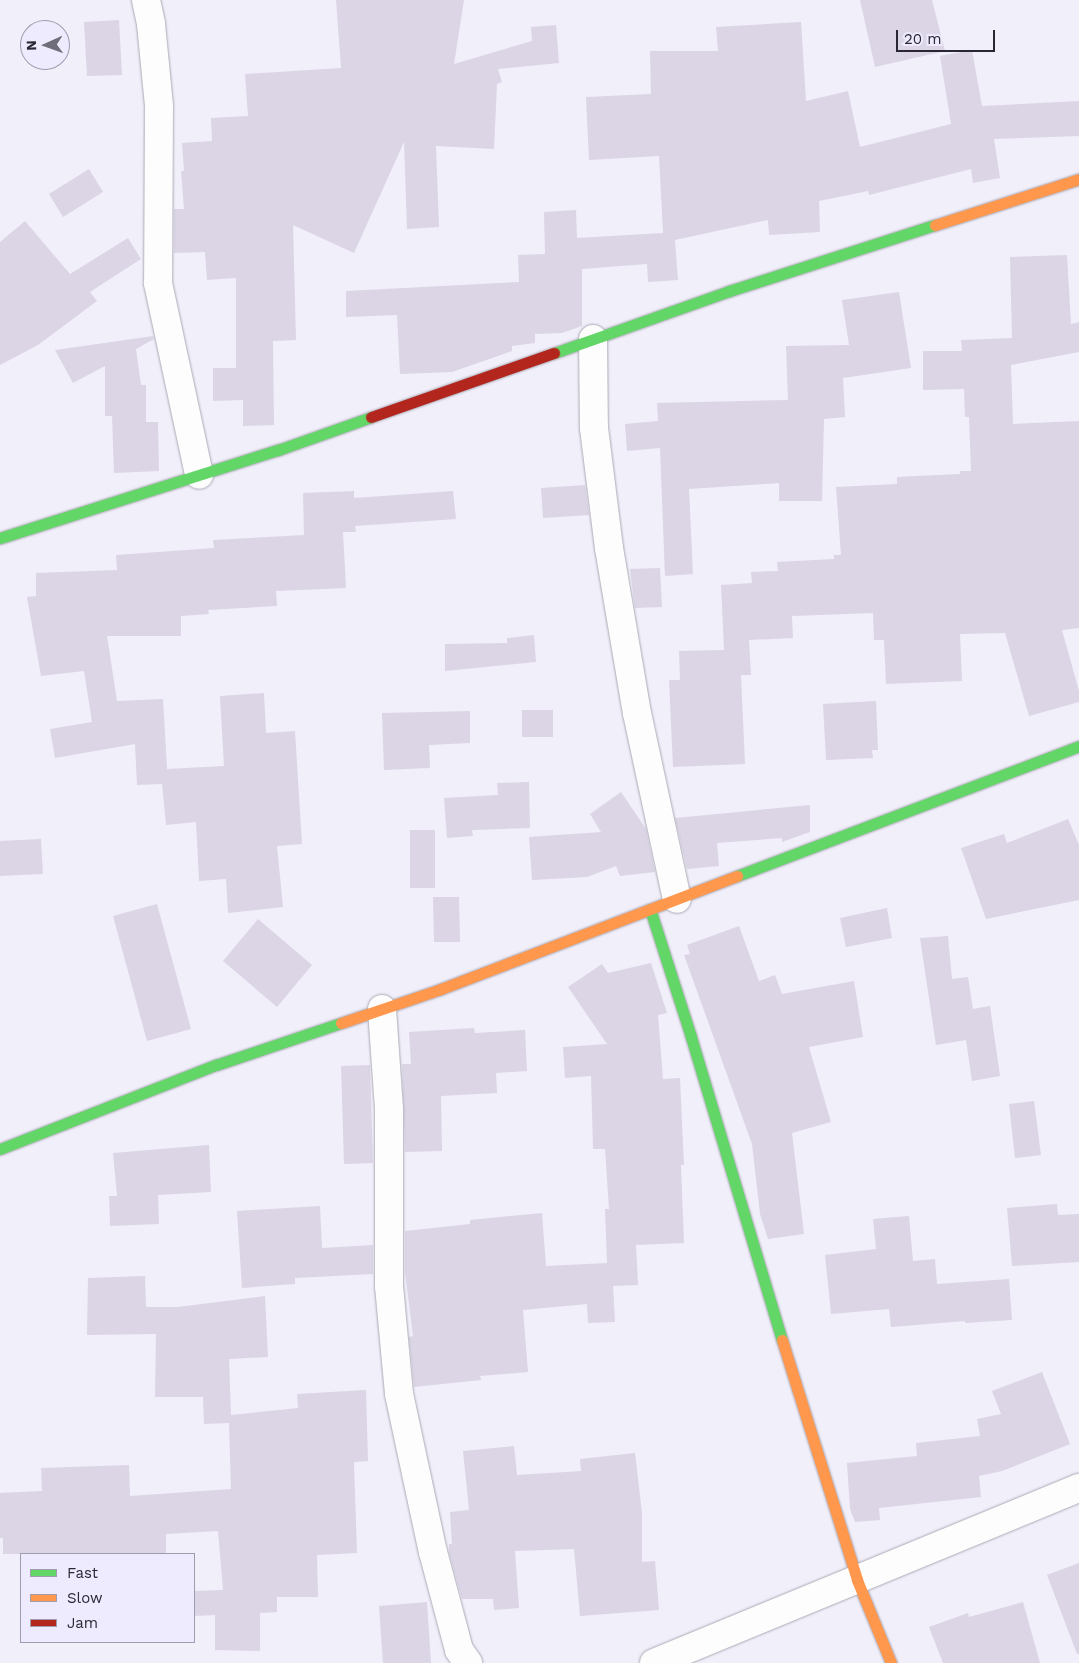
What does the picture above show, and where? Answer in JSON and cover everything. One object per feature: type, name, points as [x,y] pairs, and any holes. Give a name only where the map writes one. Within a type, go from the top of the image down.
[{"type":"street","points":[[146,0],[151,24],[159,106],[158,283],[199,475]]},
{"type":"street","points":[[0,538],[278,450],[729,291],[1079,179]]},
{"type":"street","points":[[593,339],[594,428],[609,548],[637,713],[677,899]]},
{"type":"street","points":[[0,1149],[216,1065],[441,989],[1079,746]]},
{"type":"street","points":[[650,909],[691,1036],[807,1425],[857,1580],[891,1663]]},
{"type":"street","points":[[382,1009],[389,1109],[388,1286],[399,1394],[419,1492],[438,1570],[459,1650],[468,1663]]},
{"type":"street","points":[[654,1663],[1079,1488]]},
{"type":"building","points":[[336,0],[464,0],[454,64],[532,41],[531,27],[556,25],[559,63],[498,69],[502,82],[497,84],[494,149],[436,146],[439,227],[407,229],[404,142],[354,253],[293,225],[296,340],[273,341],[274,425],[243,426],[243,400],[213,401],[213,368],[236,368],[236,278],[207,280],[205,252],[174,253],[174,209],[184,209],[181,171],[184,171],[182,143],[212,141],[211,118],[248,116],[245,74],[341,68]]},
{"type":"building","points":[[860,0],[932,0],[945,51],[875,67]]},
{"type":"building","points":[[119,20],[122,75],[87,76],[84,22]]},
{"type":"building","points":[[801,22],[806,101],[848,91],[860,147],[951,124],[940,56],[972,50],[982,106],[1079,101],[1079,136],[994,139],[1000,178],[973,183],[971,169],[869,195],[868,191],[819,201],[820,232],[769,235],[768,220],[675,240],[678,280],[648,282],[647,264],[582,269],[582,326],[562,333],[535,334],[535,343],[512,346],[512,351],[452,372],[400,374],[397,315],[346,317],[346,291],[519,282],[518,255],[545,254],[544,212],[576,210],[577,238],[663,233],[659,156],[589,160],[586,97],[651,94],[650,51],[718,51],[716,27]]},
{"type":"building","points":[[89,169],[103,192],[63,217],[49,194]]},
{"type":"building","points":[[25,221],[70,274],[128,238],[141,259],[90,292],[97,301],[38,345],[0,365],[0,242]]},
{"type":"building","points":[[1067,255],[1071,324],[1079,322],[1079,352],[1011,365],[1013,424],[1079,421],[1079,628],[1062,630],[1079,691],[1079,702],[1029,716],[1005,633],[960,634],[962,681],[886,684],[884,640],[874,640],[873,613],[792,616],[793,638],[749,640],[751,675],[741,675],[745,764],[673,767],[669,680],[680,680],[679,651],[724,650],[721,585],[752,583],[751,572],[778,571],[777,562],[834,559],[834,555],[841,555],[836,487],[897,484],[897,477],[960,474],[960,471],[971,471],[969,417],[965,417],[964,389],[923,390],[923,351],[962,351],[961,340],[1012,338],[1010,257]]},
{"type":"building","points":[[899,292],[911,368],[843,378],[845,417],[824,419],[822,501],[779,501],[779,483],[689,489],[693,574],[665,576],[660,448],[627,451],[625,424],[658,421],[657,403],[788,400],[786,346],[849,345],[842,300]]},
{"type":"building","points":[[153,336],[154,339],[136,349],[141,385],[146,385],[146,422],[158,422],[159,471],[114,473],[112,416],[105,416],[105,366],[73,383],[55,350]]},
{"type":"building","points":[[585,485],[589,515],[543,518],[541,488]]},
{"type":"building","points":[[354,491],[354,498],[453,491],[456,519],[355,526],[356,532],[343,532],[346,588],[276,591],[277,606],[208,610],[209,614],[181,616],[181,636],[107,636],[117,701],[163,699],[167,769],[224,766],[220,696],[264,693],[266,733],[295,731],[302,844],[277,846],[283,907],[228,913],[226,879],[199,881],[196,822],[166,825],[162,784],[137,785],[135,744],[55,758],[50,729],[92,722],[84,671],[41,676],[27,597],[36,596],[36,573],[117,570],[116,555],[214,548],[213,540],[304,535],[303,493]]},
{"type":"building","points":[[660,568],[662,607],[635,608],[630,569]]},
{"type":"building","points":[[534,635],[536,662],[445,671],[445,644],[507,643],[507,638]]},
{"type":"building","points":[[876,701],[878,750],[872,750],[873,758],[826,760],[823,704]]},
{"type":"building","points":[[522,710],[553,710],[553,737],[522,737]]},
{"type":"building","points":[[470,711],[470,743],[429,745],[430,768],[384,770],[382,713]]},
{"type":"building","points":[[529,782],[530,828],[472,830],[473,836],[447,838],[444,798],[498,795],[497,783]]},
{"type":"building","points":[[621,792],[646,829],[655,872],[620,876],[616,866],[587,877],[532,880],[529,837],[601,832],[590,814]]},
{"type":"building","points":[[810,805],[810,832],[782,842],[782,838],[717,843],[719,866],[687,869],[675,818]]},
{"type":"building","points":[[1068,819],[1079,845],[1079,900],[986,919],[961,848],[1004,834],[1007,843]]},
{"type":"building","points":[[410,830],[435,830],[435,888],[410,888]]},
{"type":"building","points":[[41,839],[43,874],[0,876],[0,841]]},
{"type":"building","points":[[433,897],[459,897],[460,942],[434,942]]},
{"type":"building","points":[[157,904],[191,1029],[147,1041],[113,916]]},
{"type":"building","points":[[887,908],[892,938],[846,947],[840,918]]},
{"type":"building","points":[[258,919],[312,965],[277,1007],[223,961]]},
{"type":"building","points":[[739,926],[759,981],[775,975],[782,994],[854,981],[863,1037],[809,1047],[831,1122],[792,1133],[804,1234],[768,1239],[760,1214],[752,1144],[684,955],[690,954],[687,945]]},
{"type":"building","points":[[948,936],[952,979],[968,977],[973,1009],[990,1006],[1000,1076],[972,1081],[966,1040],[936,1045],[920,938]]},
{"type":"building","points":[[651,963],[667,1013],[658,1015],[663,1079],[680,1078],[684,1165],[681,1165],[684,1243],[636,1245],[638,1285],[613,1286],[615,1322],[588,1323],[587,1304],[523,1310],[528,1372],[480,1376],[481,1380],[414,1387],[409,1337],[413,1336],[405,1272],[405,1231],[470,1224],[470,1220],[542,1213],[546,1266],[607,1263],[605,1209],[609,1209],[605,1149],[593,1149],[591,1076],[565,1078],[563,1047],[607,1044],[568,987],[602,964],[608,973]]},
{"type":"building","points":[[474,1028],[475,1033],[525,1030],[527,1071],[496,1073],[497,1093],[441,1096],[442,1151],[405,1152],[402,1064],[411,1064],[409,1032]]},
{"type":"building","points":[[370,1065],[373,1163],[344,1164],[341,1066]]},
{"type":"building","points":[[1034,1101],[1041,1155],[1015,1158],[1009,1104]]},
{"type":"building","points":[[209,1145],[211,1192],[158,1195],[159,1224],[110,1226],[109,1196],[117,1196],[113,1153]]},
{"type":"building","points":[[1057,1204],[1058,1215],[1079,1214],[1079,1262],[1012,1266],[1007,1208]]},
{"type":"building","points":[[320,1206],[322,1248],[373,1245],[373,1274],[295,1278],[295,1284],[242,1288],[237,1211]]},
{"type":"building","points":[[909,1216],[913,1261],[935,1259],[937,1284],[1009,1279],[1012,1320],[965,1323],[965,1321],[891,1327],[889,1309],[831,1314],[825,1255],[876,1249],[873,1219]]},
{"type":"building","points":[[145,1276],[146,1307],[178,1307],[265,1296],[268,1357],[229,1359],[231,1415],[298,1408],[297,1394],[366,1390],[368,1461],[354,1462],[357,1553],[317,1555],[318,1597],[277,1597],[277,1612],[260,1613],[260,1651],[215,1650],[215,1615],[195,1616],[195,1591],[223,1590],[218,1531],[166,1534],[166,1553],[3,1554],[3,1538],[0,1538],[0,1493],[42,1491],[41,1468],[129,1465],[130,1496],[231,1489],[229,1423],[204,1424],[203,1397],[155,1397],[156,1334],[87,1335],[88,1278]]},
{"type":"building","points":[[1042,1372],[1070,1444],[1002,1471],[979,1476],[981,1497],[879,1508],[880,1520],[855,1522],[850,1509],[847,1463],[917,1456],[916,1443],[980,1436],[977,1419],[1001,1414],[992,1391]]},
{"type":"building","points":[[514,1446],[517,1475],[581,1471],[580,1459],[635,1453],[642,1513],[642,1562],[655,1561],[659,1610],[580,1616],[574,1549],[515,1551],[519,1608],[494,1610],[493,1599],[462,1599],[449,1552],[449,1544],[452,1544],[450,1512],[469,1510],[463,1451]]},
{"type":"building","points":[[1079,1563],[1079,1654],[1077,1654],[1047,1575]]},
{"type":"building","points":[[427,1602],[431,1663],[383,1663],[379,1606]]},
{"type":"building","points":[[1023,1602],[1040,1663],[943,1663],[929,1627],[968,1613],[969,1617]]},
{"type":"traffic: fast","points":[[554,353],[729,291],[935,225]]},
{"type":"traffic: fast","points":[[0,538],[278,450],[371,417]]},
{"type":"traffic: fast","points":[[737,876],[1079,746]]},
{"type":"traffic: fast","points":[[650,909],[691,1037],[782,1340]]},
{"type":"traffic: fast","points":[[0,1149],[216,1065],[341,1023]]},
{"type":"traffic: slow","points":[[935,225],[1079,179]]},
{"type":"traffic: slow","points":[[341,1023],[441,989],[737,876]]},
{"type":"traffic: slow","points":[[782,1340],[857,1580],[891,1663]]},
{"type":"traffic: jam","points":[[371,417],[554,353]]}]
